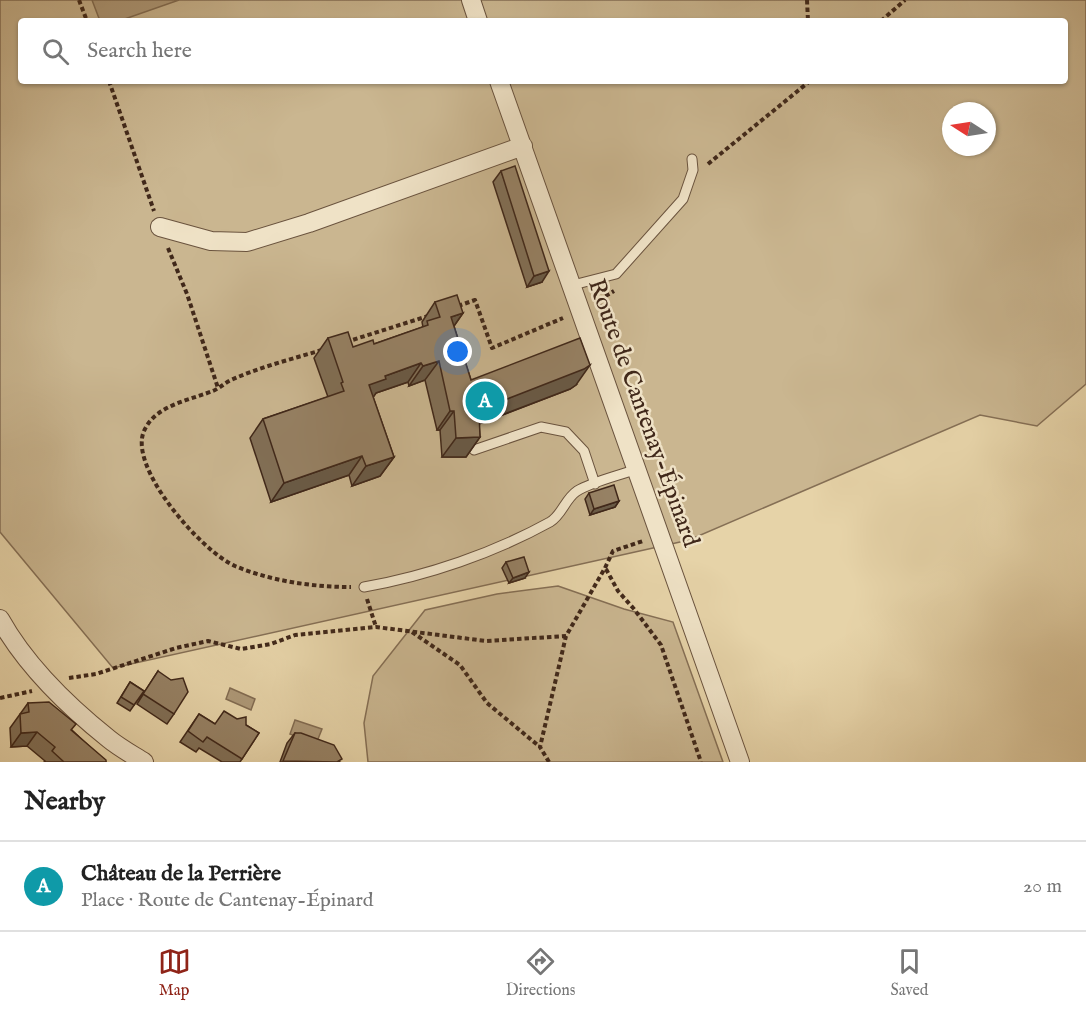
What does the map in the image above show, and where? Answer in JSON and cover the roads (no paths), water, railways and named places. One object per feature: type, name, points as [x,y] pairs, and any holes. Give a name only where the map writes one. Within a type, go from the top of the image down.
[{"type":"street","points":[[471,0],[477,18]]},
{"type":"street","name":"Route de Cantenay-Épinard","points":[[500,84],[740,762]]},
{"type":"street","points":[[160,228],[211,241],[247,242],[309,223],[523,147]]},
{"type":"street","points":[[0,618],[6,630],[46,681],[110,740],[144,762]]},
{"type":"lane","points":[[573,285],[616,274],[683,199],[693,170],[692,159]]},
{"type":"lane","points":[[474,450],[541,427],[566,432],[584,451],[595,484]]},
{"type":"lane","points":[[364,587],[469,558],[526,535],[556,518],[569,498],[578,491],[638,469]]},
{"type":"place","name":"Château de la Perrière","points":[[485,401]]}]
